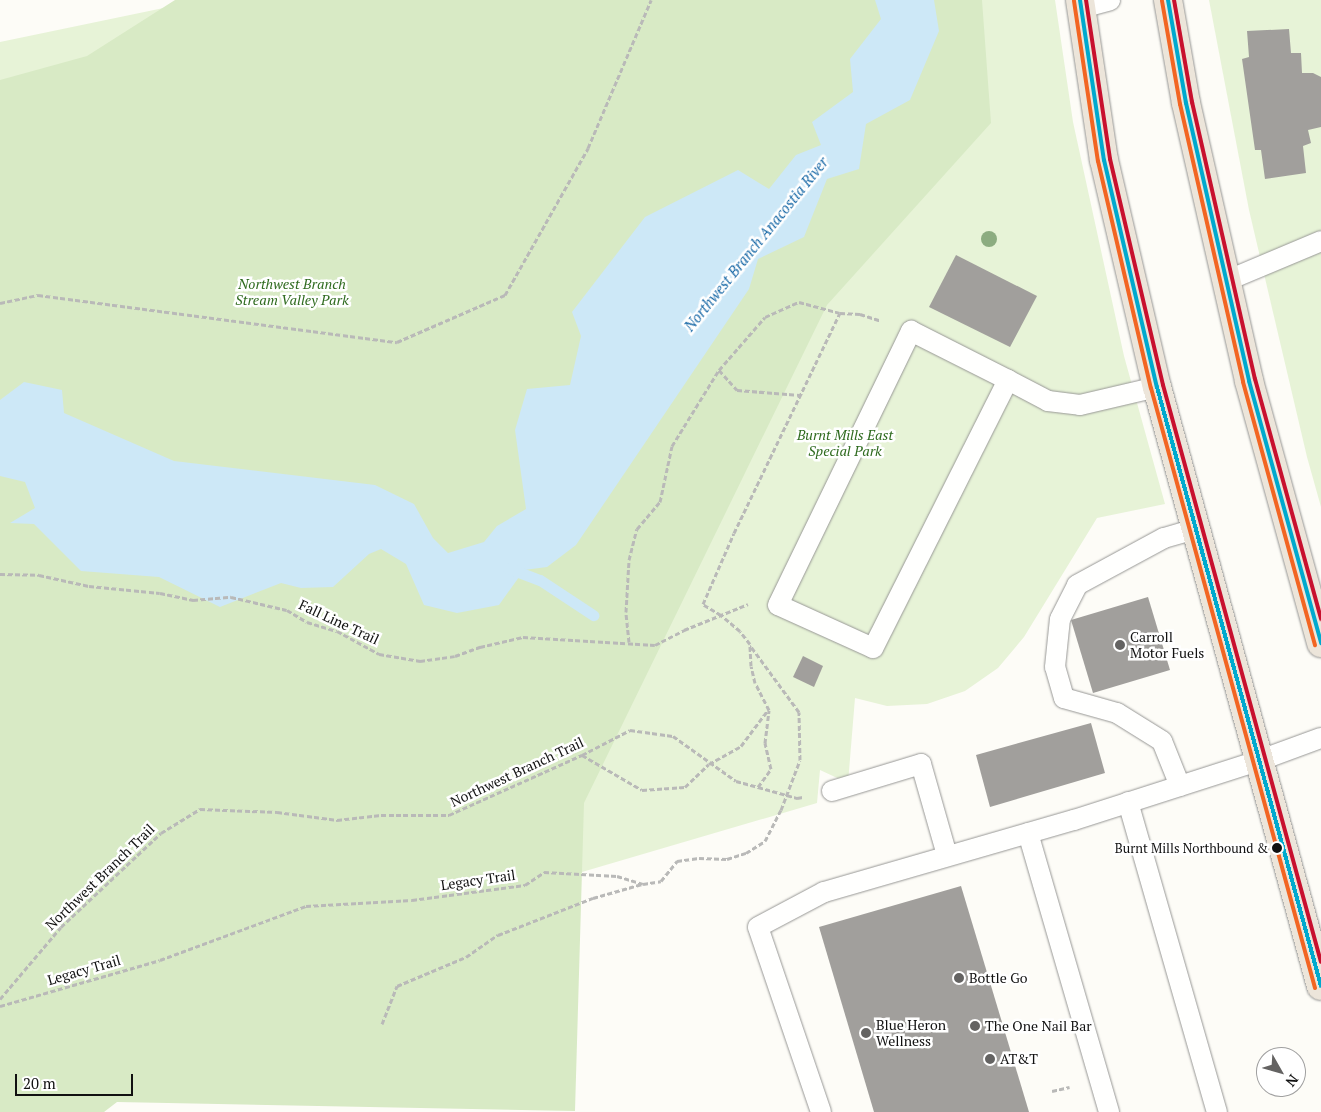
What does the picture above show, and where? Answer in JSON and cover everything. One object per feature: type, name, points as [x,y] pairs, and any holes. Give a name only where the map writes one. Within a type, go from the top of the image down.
[{"type":"highway","points":[[1168,0],[1186,104],[1249,381],[1321,643]]},
{"type":"highway","points":[[1080,4],[1104,160],[1157,387],[1321,986]]},
{"type":"lane","points":[[1080,4],[1110,0]]},
{"type":"lane","points":[[1226,281],[1321,241]]},
{"type":"lane","points":[[1008,380],[873,648],[778,605],[911,331],[1008,380],[1048,401],[1080,405],[1157,387]]},
{"type":"lane","points":[[1180,786],[1162,742],[1117,713],[1064,698],[1055,667],[1060,619],[1077,585],[1164,538],[1195,529]]},
{"type":"lane","points":[[821,1112],[758,927],[824,892],[1028,833],[1180,786],[1321,738]]},
{"type":"lane","points":[[832,790],[921,764],[948,855]]},
{"type":"lane","points":[[1128,802],[1218,1112]]},
{"type":"lane","points":[[1028,833],[1109,1112]]},
{"type":"path","points":[[0,303],[38,295],[397,342],[505,295],[588,148],[651,0]]},
{"type":"path","points":[[629,642],[626,612],[629,560],[637,529],[660,502],[672,446],[719,370],[765,317],[799,302],[840,313],[860,314],[911,331]]},
{"type":"path","points":[[382,1024],[397,986],[466,957],[498,935],[593,898],[661,881],[677,861],[699,858],[727,859],[753,849],[766,841],[800,760],[799,712],[740,631],[721,615],[703,604],[840,313]]},
{"type":"path","points":[[719,370],[737,390],[800,396]]},
{"type":"path","name":"Fall Line Trail","points":[[0,574],[39,575],[89,586],[160,593],[193,600],[232,597],[287,610],[307,622],[337,631],[379,654],[420,661],[455,656],[480,647],[524,637],[655,645],[684,630],[721,615]]},
{"type":"path","points":[[750,644],[755,683],[769,710],[765,743],[771,769],[758,787]]},
{"type":"path","points":[[582,755],[642,790],[684,787],[709,764],[741,746],[769,710]]},
{"type":"path","name":"Northwest Branch Trail","points":[[0,999],[61,927],[161,833],[200,809],[277,812],[336,820],[381,815],[450,816],[582,755],[630,730],[673,736],[709,764],[736,781],[797,798],[832,790]]},
{"type":"path","name":"Legacy Trail","points":[[0,1006],[160,960],[306,906],[412,900],[525,885],[544,872],[617,876],[643,884]]},
{"type":"green space","name":"Northwest Branch Stream Valley Park","points":[[175,0],[982,0],[991,123],[827,305],[584,803],[575,1111],[117,1102],[104,1112],[0,1112],[0,80],[87,56]]},
{"type":"green space","name":"Northwest Branch Stream Valley Park","points":[[202,0],[1055,0],[1073,122],[1124,356],[1165,504],[1097,518],[1024,637],[998,668],[965,691],[927,704],[887,706],[855,698],[848,783],[820,770],[817,803],[0,1043],[0,42]]},
{"type":"green space","points":[[1209,0],[1321,0],[1321,507],[1307,457],[1249,210]]},
{"type":"water","name":"Northwest Branch Anacostia River","points":[[875,0],[934,0],[939,31],[910,100],[866,124],[859,169],[827,179],[804,237],[758,259],[749,289],[576,545],[547,567],[524,570],[499,605],[457,613],[424,605],[406,564],[381,549],[369,554],[333,587],[301,588],[281,583],[220,607],[159,577],[81,571],[34,524],[10,523],[35,508],[25,482],[0,476],[0,400],[24,382],[62,390],[64,413],[174,461],[375,485],[414,504],[433,538],[448,553],[484,542],[497,526],[526,509],[515,430],[527,389],[570,385],[581,336],[572,312],[645,217],[738,170],[769,189],[796,155],[821,145],[812,122],[853,92],[850,59],[881,19]]},
{"type":"building","points":[[1289,29],[1291,53],[1301,53],[1302,73],[1313,73],[1321,77],[1321,127],[1308,130],[1311,143],[1303,146],[1306,173],[1265,179],[1261,150],[1255,150],[1242,59],[1249,57],[1247,31]]},
{"type":"building","points":[[956,255],[1037,296],[1010,347],[929,307]]},
{"type":"building","name":"Carroll Motor Fuels","points":[[1148,597],[1170,670],[1093,693],[1071,620]]},
{"type":"building","points":[[803,656],[823,666],[814,687],[793,677]]},
{"type":"building","points":[[1091,723],[1105,773],[990,807],[976,755]]},
{"type":"building","points":[[961,886],[1029,1112],[874,1112],[819,927]]},
{"type":"waterway","points":[[508,568],[540,580],[593,615]]},
{"type":"transit line","points":[[1080,0],[1104,160],[1157,387],[1321,986]]},
{"type":"transit line","points":[[1086,0],[1110,159],[1163,385],[1321,962]]},
{"type":"transit line","points":[[1168,0],[1186,103],[1249,381],[1321,643]]},
{"type":"transit line","points":[[1174,0],[1192,102],[1255,379],[1321,619]]},
{"type":"transit line","points":[[1074,1],[1098,161],[1151,388],[1315,988]]},
{"type":"transit line","points":[[1162,1],[1180,104],[1243,382],[1315,645]]},
{"type":"place","name":"Carroll Motor Fuels","points":[[1120,645]]},
{"type":"place","name":"Burnt Mills Northbound &","points":[[1277,848]]},
{"type":"place","name":"Bottle Go","points":[[959,978]]},
{"type":"place","name":"The One Nail Bar","points":[[975,1026]]},
{"type":"place","name":"Blue Heron Wellness","points":[[866,1033]]},
{"type":"place","name":"AT&T","points":[[990,1059]]},
{"type":"park label","name":"Burnt Mills East Special Park","points":[[845,444]]}]
